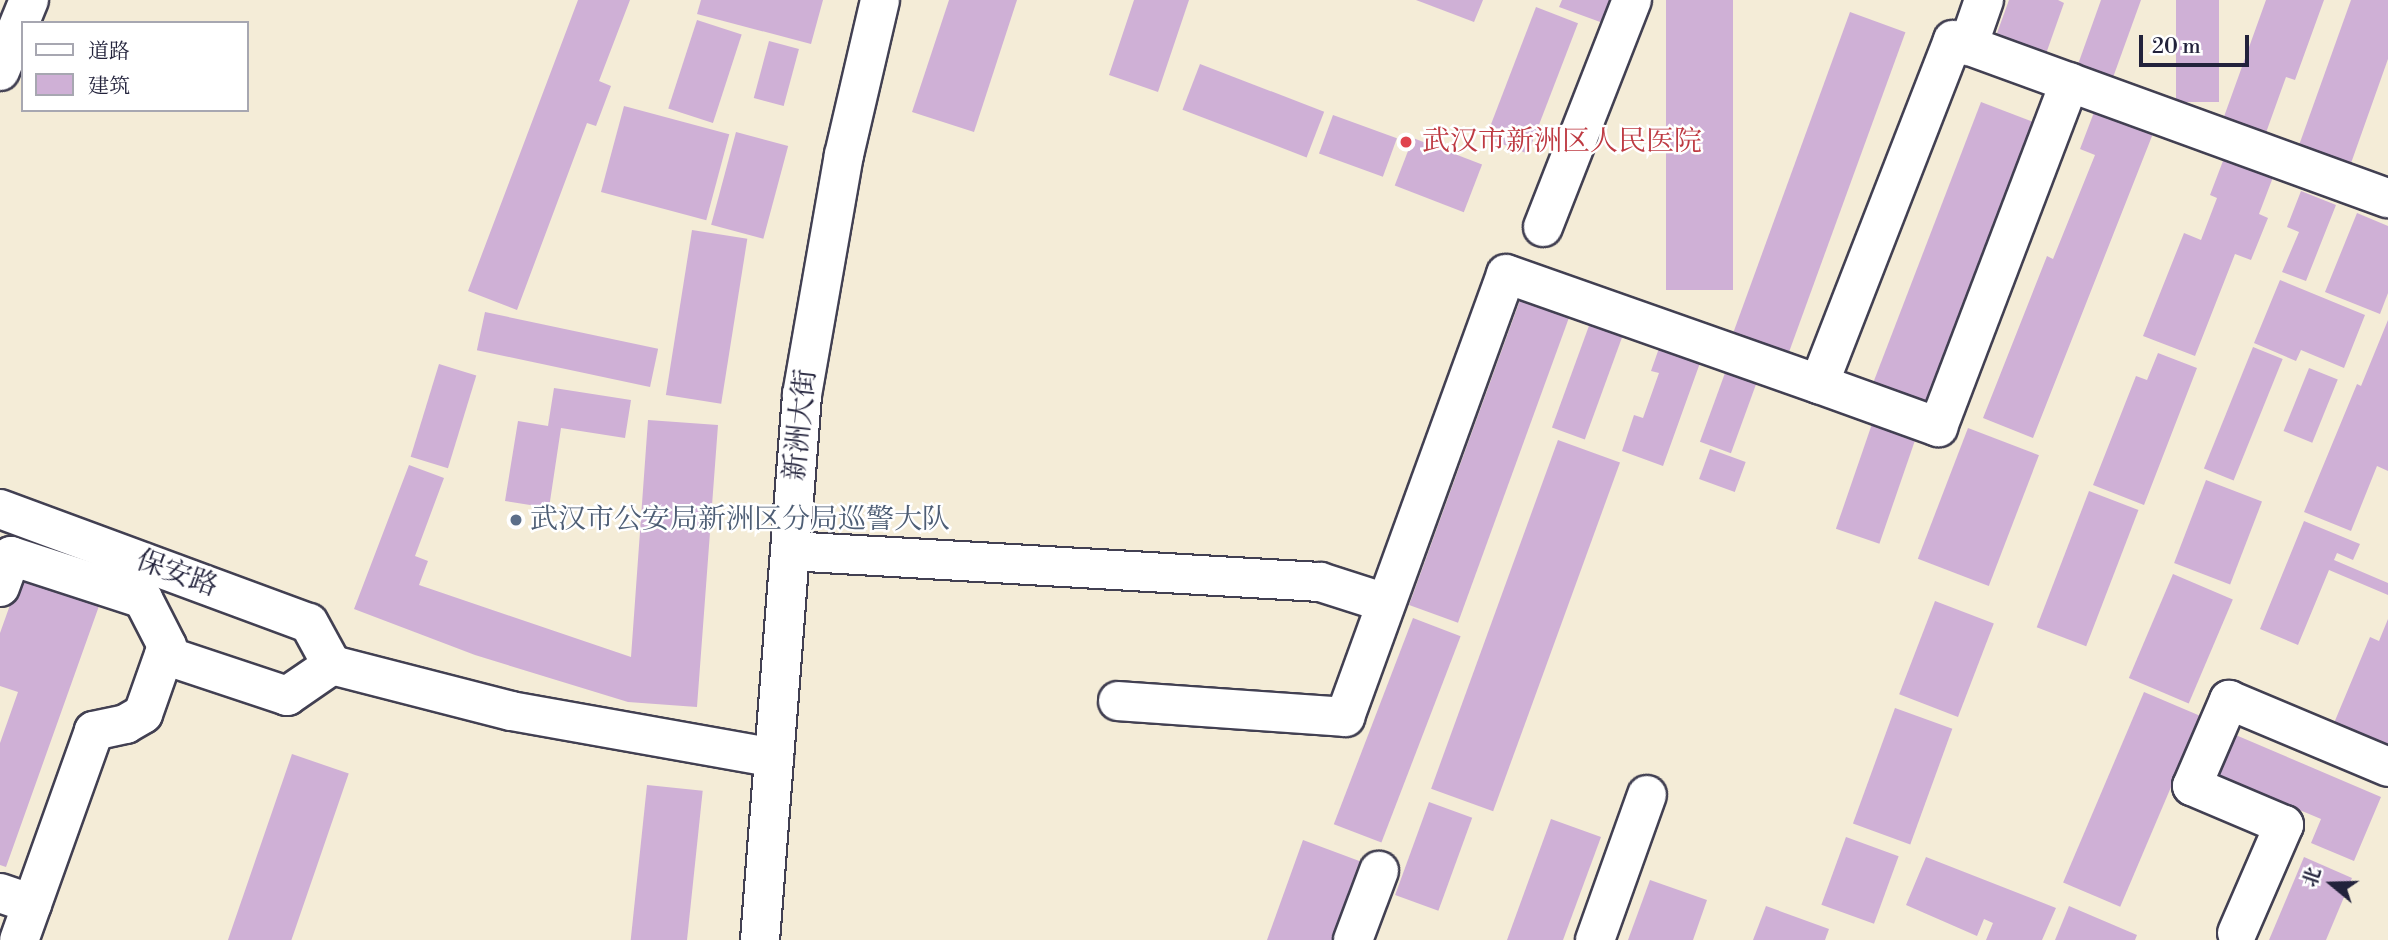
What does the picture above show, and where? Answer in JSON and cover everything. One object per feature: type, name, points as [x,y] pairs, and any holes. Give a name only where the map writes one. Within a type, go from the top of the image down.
[{"type":"main road","points":[[0,71],[29,0]]},
{"type":"main road","name":"新洲大街","points":[[760,940],[802,395],[821,274],[844,155],[880,0]]},
{"type":"main road","points":[[1544,227],[1632,0]]},
{"type":"main road","points":[[1968,46],[1984,0]]},
{"type":"main road","points":[[1819,384],[1953,40],[2388,198]]},
{"type":"main road","points":[[1118,701],[1345,717],[1506,274],[1938,427],[2070,82]]},
{"type":"main road","name":"保安路","points":[[0,509],[309,624],[332,665]]},
{"type":"main road","points":[[790,551],[1320,582],[1387,603]]},
{"type":"main road","points":[[0,587],[11,556],[143,599],[167,646],[143,714],[126,724],[94,731],[16,899],[19,940]]},
{"type":"main road","points":[[164,655],[286,696],[332,665],[511,711],[774,758]]},
{"type":"main road","points":[[2237,933],[2284,825],[2192,786],[2229,699],[2388,767]]},
{"type":"main road","points":[[1595,940],[1647,795]]},
{"type":"main road","points":[[1353,940],[1378,871]]},
{"type":"building","points":[[578,0],[630,0],[599,81],[611,86],[596,126],[587,123],[517,310],[468,291]]},
{"type":"building","points":[[701,0],[823,0],[811,44],[697,14]]},
{"type":"building","points":[[949,0],[1017,0],[974,132],[912,112]]},
{"type":"building","points":[[1134,0],[1189,0],[1158,92],[1109,75]]},
{"type":"building","points":[[1416,0],[1483,0],[1474,22]]},
{"type":"building","points":[[1562,0],[1611,0],[1603,23],[1559,7]]},
{"type":"building","points":[[1666,0],[1733,0],[1733,290],[1666,290]]},
{"type":"building","points":[[2009,0],[2058,0],[2064,3],[2042,65],[1992,47]]},
{"type":"building","points":[[2101,0],[2141,0],[2111,83],[2076,70]]},
{"type":"building","points":[[2176,0],[2219,0],[2219,102],[2176,102]]},
{"type":"building","points":[[2266,0],[2324,0],[2295,80],[2286,77],[2263,141],[2221,125]]},
{"type":"building","points":[[2351,0],[2388,0],[2388,59],[2350,166],[2298,148]]},
{"type":"building","points":[[1536,7],[1578,23],[1528,154],[1486,138]]},
{"type":"building","points":[[1850,12],[1905,32],[1788,354],[1733,334]]},
{"type":"building","points":[[697,20],[742,35],[713,123],[668,108]]},
{"type":"building","points":[[769,41],[799,49],[784,106],[754,98]]},
{"type":"building","points":[[1200,64],[1324,112],[1307,157],[1182,110]]},
{"type":"building","points":[[1981,102],[2038,124],[1928,410],[1871,389]]},
{"type":"building","points":[[624,106],[729,134],[706,220],[601,192]]},
{"type":"building","points":[[2096,107],[2154,131],[2033,438],[1983,418],[2047,256],[2053,259],[2095,155],[2080,149]]},
{"type":"building","points":[[1333,115],[1397,138],[1383,177],[1319,154]]},
{"type":"building","points":[[736,132],[788,146],[763,239],[711,225]]},
{"type":"building","points":[[1413,138],[1482,165],[1464,212],[1395,186]]},
{"type":"building","points":[[2226,153],[2275,172],[2259,214],[2268,218],[2251,260],[2235,254],[2195,356],[2143,336],[2184,233],[2201,240],[2217,198],[2210,195]]},
{"type":"building","points":[[2301,191],[2336,205],[2306,281],[2282,272],[2299,232],[2287,227]]},
{"type":"building","points":[[2357,213],[2388,226],[2388,293],[2380,314],[2325,292]]},
{"type":"building","points":[[692,230],[747,239],[721,404],[666,395]]},
{"type":"building","points":[[2280,280],[2365,315],[2344,368],[2301,350],[2296,361],[2254,343]]},
{"type":"building","points":[[1523,292],[1572,310],[1458,623],[1409,605]]},
{"type":"building","points":[[485,312],[658,349],[650,387],[477,350]]},
{"type":"building","points":[[1594,312],[1627,324],[1585,440],[1552,428]]},
{"type":"building","points":[[2388,320],[2388,471],[2377,466],[2351,531],[2304,512],[2357,384],[2361,386]]},
{"type":"building","points":[[1664,334],[1705,349],[1663,466],[1622,451],[1634,415],[1643,418],[1659,373],[1651,371]]},
{"type":"building","points":[[2253,347],[2283,359],[2234,480],[2204,468]]},
{"type":"building","points":[[2158,353],[2197,368],[2144,505],[2093,485],[2136,376],[2147,380]]},
{"type":"building","points":[[1729,362],[1760,373],[1731,453],[1700,442]]},
{"type":"building","points":[[439,364],[476,375],[448,468],[411,457]]},
{"type":"building","points":[[2309,368],[2338,380],[2312,443],[2284,431]]},
{"type":"building","points":[[554,388],[631,400],[625,438],[561,428],[549,508],[505,501],[518,421],[548,426]]},
{"type":"building","points":[[648,420],[718,425],[697,707],[628,702],[475,655],[354,609],[409,465],[444,478],[415,556],[428,561],[419,585],[631,657]]},
{"type":"building","points":[[1873,421],[1916,436],[1879,544],[1836,529]]},
{"type":"building","points":[[1968,428],[2039,455],[1989,586],[1918,559]]},
{"type":"building","points":[[1558,440],[1620,463],[1493,811],[1431,789]]},
{"type":"building","points":[[1710,449],[1746,462],[1735,492],[1699,479]]},
{"type":"building","points":[[2206,480],[2262,502],[2230,585],[2174,563]]},
{"type":"building","points":[[2089,491],[2138,510],[2086,646],[2037,627]]},
{"type":"building","points":[[2304,521],[2360,544],[2353,560],[2337,553],[2334,560],[2388,583],[2388,595],[2329,570],[2298,645],[2260,629]]},
{"type":"building","points":[[2173,574],[2233,599],[2189,703],[2129,678]]},
{"type":"building","points":[[20,577],[99,606],[6,867],[0,865],[0,743],[18,692],[0,686],[0,633]]},
{"type":"building","points":[[1935,601],[1994,624],[1958,717],[1899,694]]},
{"type":"building","points":[[1413,618],[1461,636],[1381,843],[1334,824]]},
{"type":"building","points":[[2388,619],[2388,760],[2329,735],[2370,637],[2379,641]]},
{"type":"building","points":[[2144,692],[2201,716],[2120,907],[2063,883]]},
{"type":"building","points":[[1895,708],[1952,729],[1910,844],[1853,824]]},
{"type":"building","points":[[2231,733],[2381,797],[2354,861],[2311,843],[2321,819],[2214,774]]},
{"type":"building","points":[[292,754],[349,774],[291,940],[228,940]]},
{"type":"building","points":[[647,785],[703,791],[687,940],[631,940]]},
{"type":"building","points":[[1429,802],[1472,818],[1438,911],[1395,895]]},
{"type":"building","points":[[1551,819],[1601,837],[1563,940],[1507,940]]},
{"type":"building","points":[[1846,837],[1899,856],[1874,924],[1821,905]]},
{"type":"building","points":[[1303,840],[1362,862],[1334,940],[1267,940]]},
{"type":"building","points":[[1926,857],[2056,908],[2042,940],[1986,940],[1993,923],[1984,919],[1977,936],[1906,905]]},
{"type":"building","points":[[2304,857],[2352,878],[2326,940],[2269,940]]},
{"type":"building","points":[[1650,880],[1707,900],[1693,940],[1628,940]]},
{"type":"building","points":[[1766,906],[1829,929],[1825,940],[1753,940]]},
{"type":"building","points":[[2069,906],[2137,935],[2135,940],[2055,940]]},
{"type":"place","name":"武汉市新洲区人民医院","points":[[1406,142]]},
{"type":"place","name":"武汉市公安局新洲区分局巡警大队","points":[[516,520]]}]
